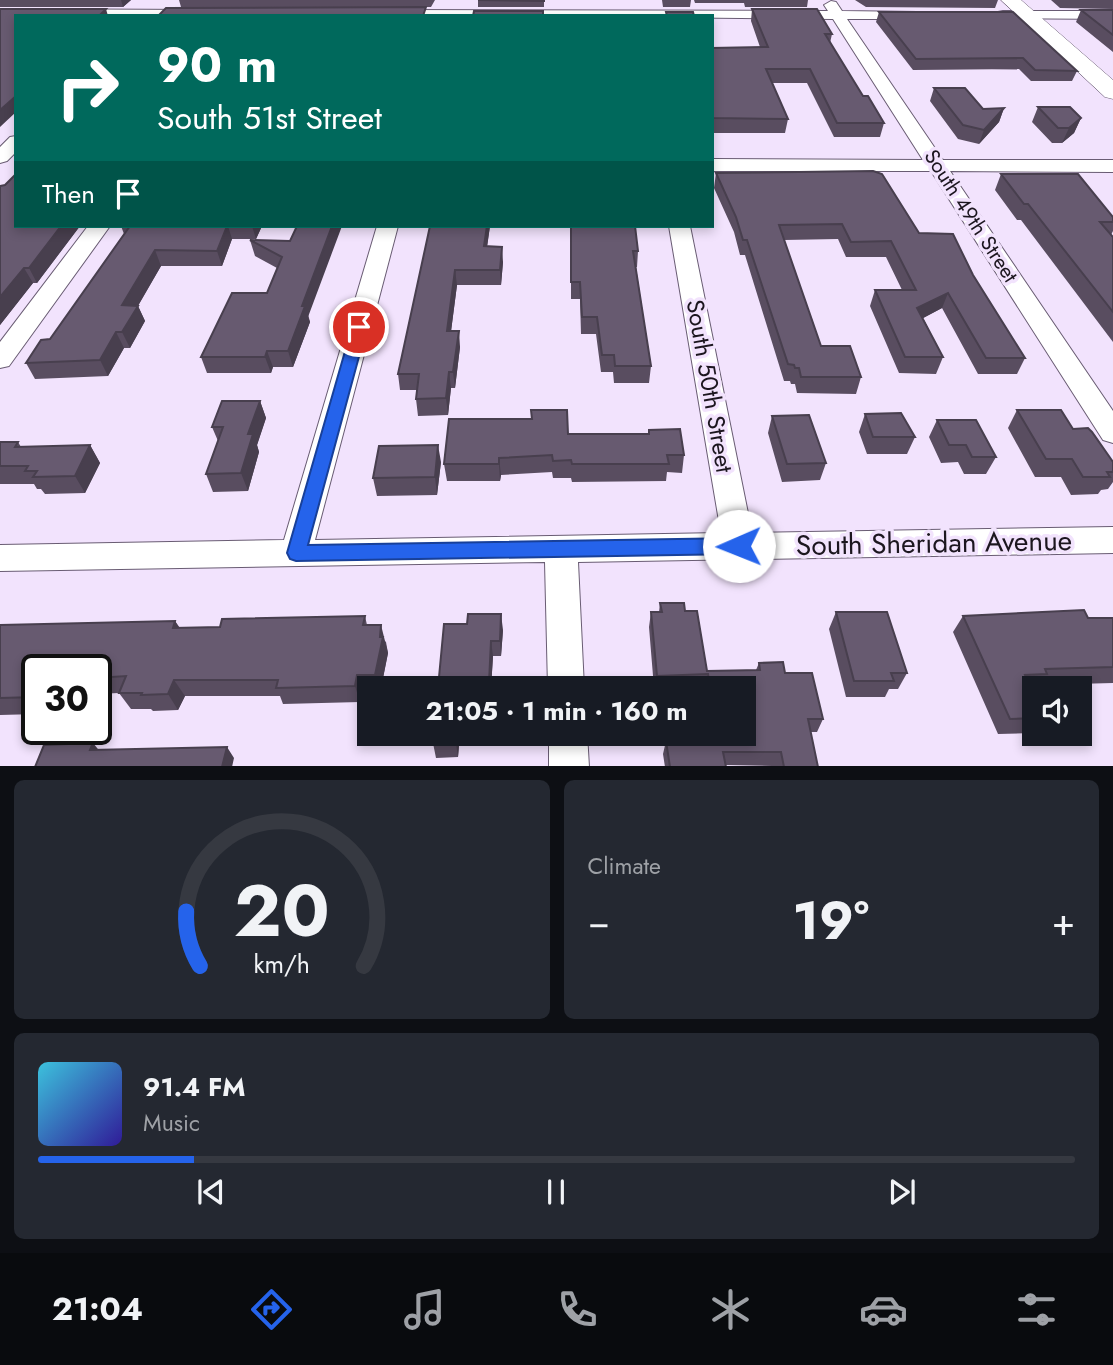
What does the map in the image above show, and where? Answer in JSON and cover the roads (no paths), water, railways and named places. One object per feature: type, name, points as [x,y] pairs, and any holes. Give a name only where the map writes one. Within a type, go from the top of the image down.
[{"type":"main road","points":[[1010,0],[1113,92]]},
{"type":"street","points":[[144,14],[158,0]]},
{"type":"street","points":[[379,14],[448,10],[833,7],[921,15]]},
{"type":"street","name":"South 49th Street","points":[[833,7],[1113,433]]},
{"type":"street","points":[[0,13],[72,14]]},
{"type":"street","points":[[991,15],[1113,15]]},
{"type":"street","points":[[0,157],[14,143]]},
{"type":"street","points":[[714,165],[1113,166]]},
{"type":"street","points":[[0,360],[98,228]]},
{"type":"street","points":[[296,553],[386,228]]},
{"type":"street","name":"South 50th Street","points":[[680,228],[739,546]]},
{"type":"street","name":"South Sheridan Avenue","points":[[0,558],[1113,540]]},
{"type":"street","points":[[561,549],[566,676]]},
{"type":"street","points":[[568,746],[569,766]]}]
